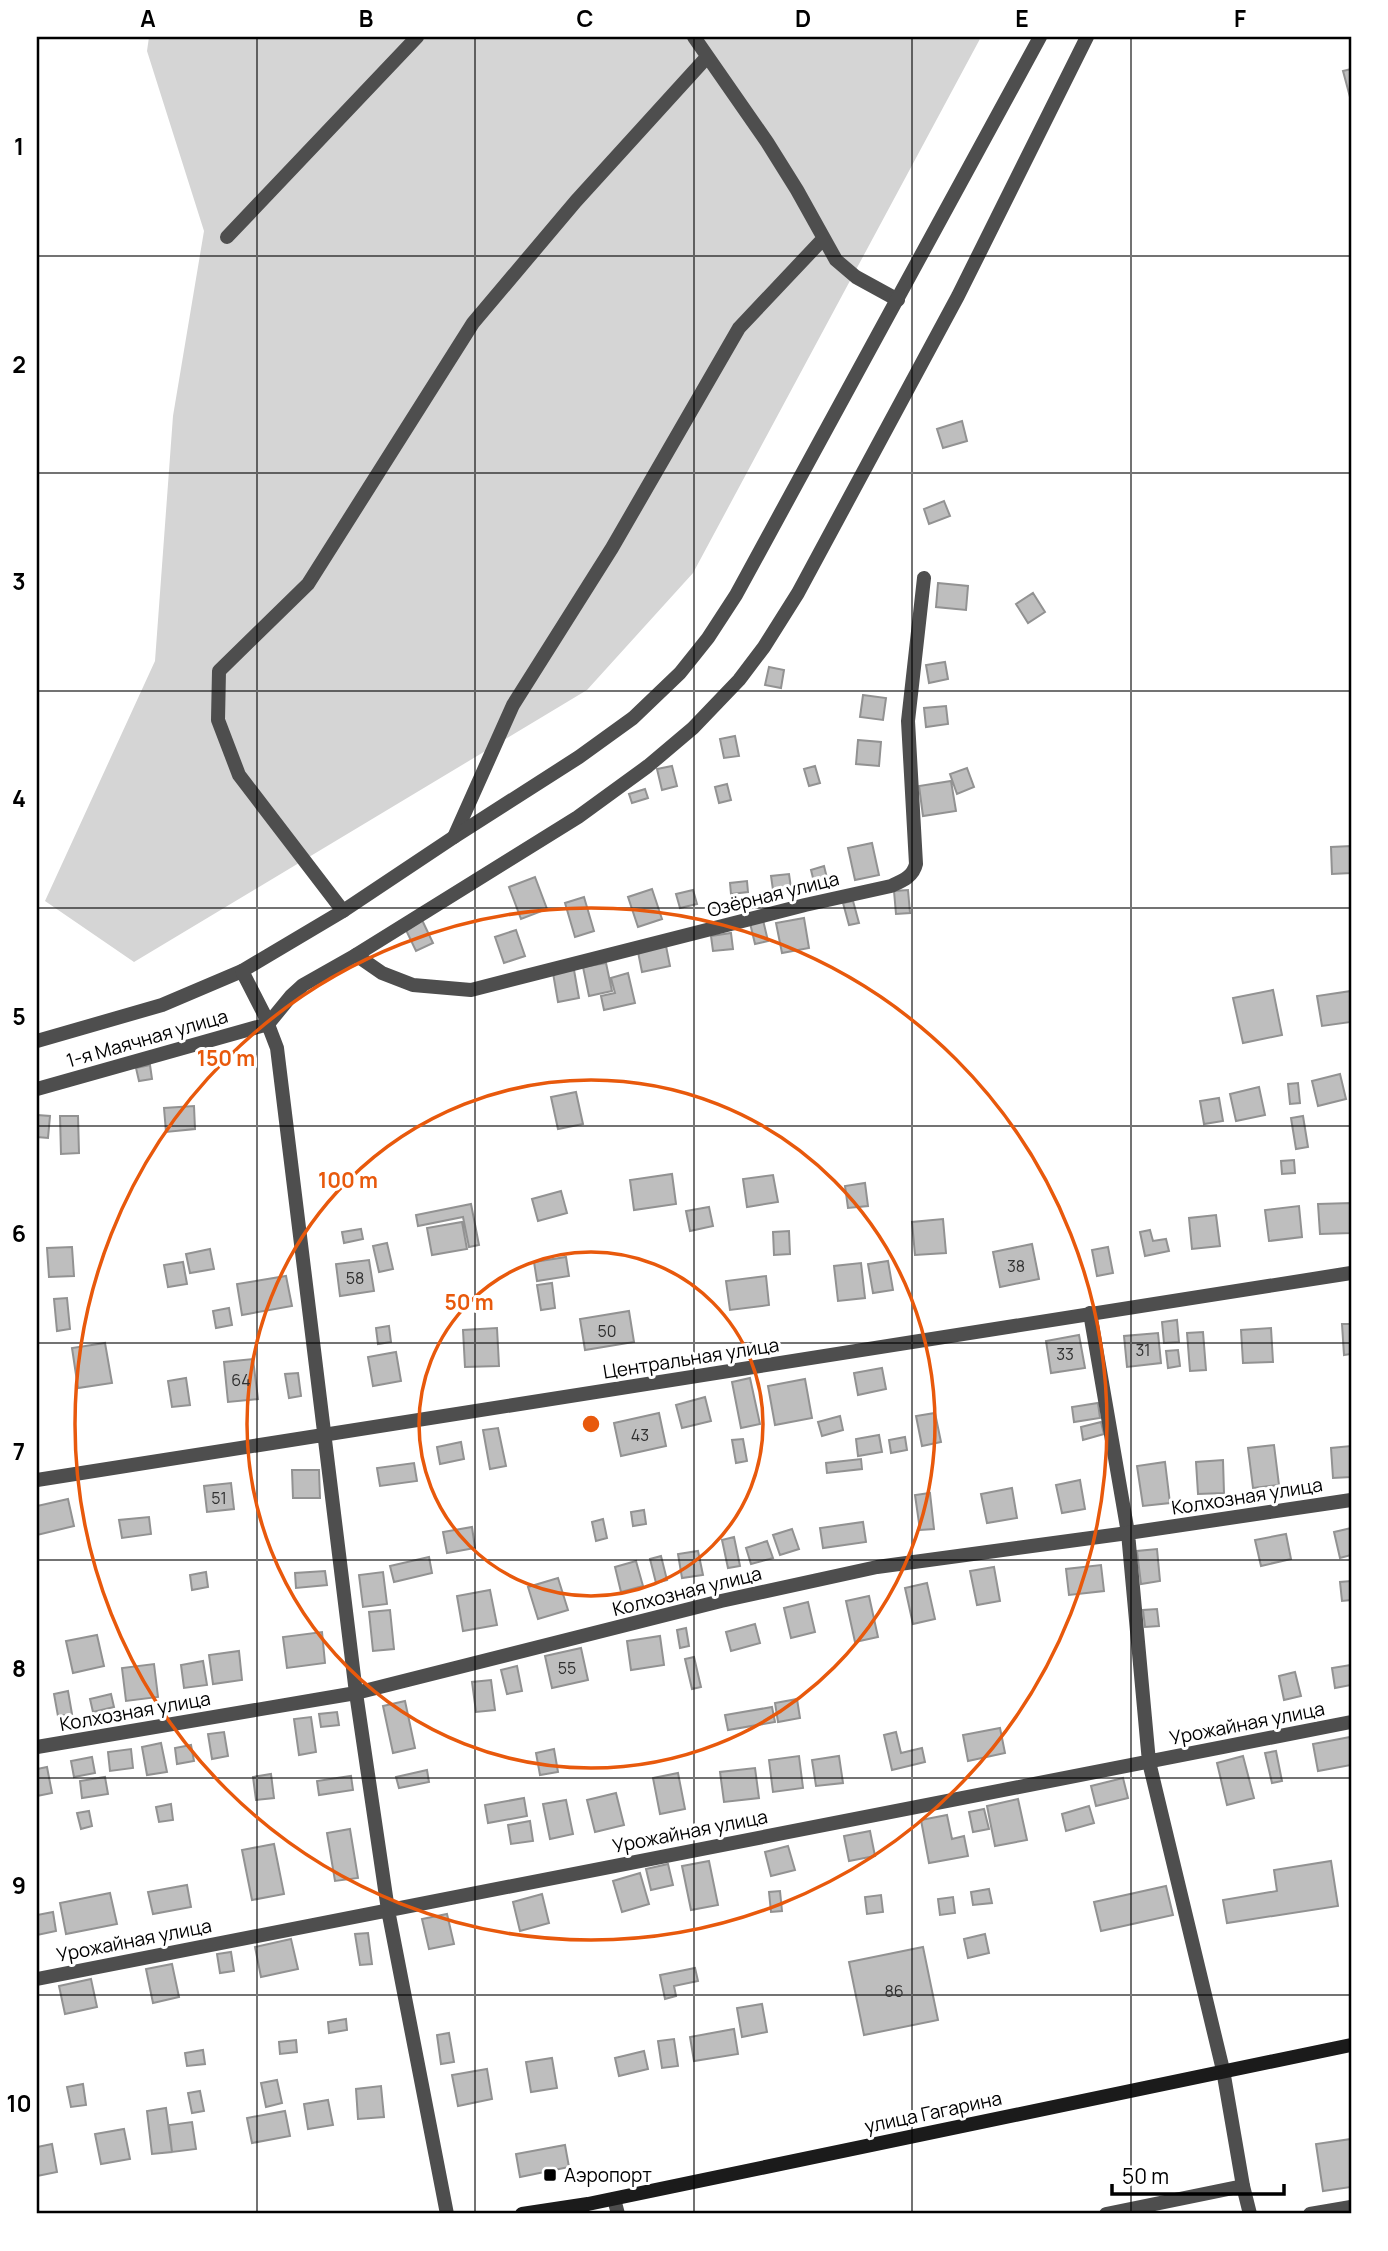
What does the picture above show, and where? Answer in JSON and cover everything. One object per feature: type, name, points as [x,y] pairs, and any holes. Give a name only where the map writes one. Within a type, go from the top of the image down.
[{"type":"main road","name":"улица Гагарина","points":[[522,2214],[614,2199],[1351,2045]]},
{"type":"street","points":[[227,237],[417,37]]},
{"type":"street","points":[[694,37],[767,142],[836,260],[856,277],[898,300]]},
{"type":"street","points":[[37,1041],[162,1005],[242,971],[343,911],[454,836],[579,757],[633,718],[680,673],[708,638],[736,595],[1040,37]]},
{"type":"street","points":[[268,1024],[303,985],[578,817],[649,766],[694,728],[738,680],[764,647],[805,581],[958,296],[1087,37]]},
{"type":"street","points":[[343,911],[239,775],[218,720],[219,671],[309,584],[473,323],[576,201],[707,57]]},
{"type":"street","points":[[454,836],[513,705],[612,548],[739,328],[823,239]]},
{"type":"street","name":"Озёрная улица","points":[[356,955],[382,973],[413,985],[471,990],[805,905],[891,886],[910,876],[916,864],[908,721],[923,578]]},
{"type":"street","points":[[242,971],[277,1048],[356,1693],[388,1910],[447,2214]]},
{"type":"street","name":"1-я Маячная улица","points":[[37,1088],[268,1024]]},
{"type":"street","name":"Центральная улица","points":[[37,1480],[325,1437],[1351,1273]]},
{"type":"street","points":[[1090,1313],[1128,1533],[1149,1762],[1223,2070],[1250,2214]]},
{"type":"street","name":"Колхозная улица","points":[[37,1747],[356,1693],[721,1601],[877,1567],[1351,1500]]},
{"type":"street","name":"Урожайная улица","points":[[37,1979],[1351,1722]]},
{"type":"street","points":[[1106,2214],[1243,2186]]},
{"type":"street","points":[[614,2199],[618,2214]]},
{"type":"street","points":[[1310,2214],[1351,2207]]},
{"type":"shaded area","points":[[149,37],[981,37],[693,573],[587,690],[134,962],[45,901],[155,661],[173,416],[204,231],[147,51]]},
{"type":"building","points":[[1351,69],[1351,97],[1350,97],[1343,71]]},
{"type":"building","points":[[962,421],[967,441],[943,448],[937,429]]},
{"type":"building","points":[[944,501],[950,516],[929,524],[924,509]]},
{"type":"building","points":[[938,583],[968,586],[966,610],[936,607]]},
{"type":"building","points":[[1033,593],[1045,612],[1028,623],[1016,604]]},
{"type":"building","points":[[945,662],[948,679],[929,683],[926,665]]},
{"type":"building","points":[[769,667],[784,670],[781,688],[765,685]]},
{"type":"building","points":[[863,695],[886,698],[883,720],[860,717]]},
{"type":"building","points":[[946,706],[948,724],[926,727],[924,708]]},
{"type":"building","points":[[735,736],[739,756],[724,758],[720,739]]},
{"type":"building","points":[[858,740],[881,742],[879,766],[856,764]]},
{"type":"building","points":[[672,766],[677,786],[662,790],[657,769]]},
{"type":"building","points":[[815,766],[820,783],[809,786],[804,769]]},
{"type":"building","points":[[967,768],[974,787],[957,794],[950,774]]},
{"type":"building","points":[[951,781],[956,811],[923,816],[919,786]]},
{"type":"building","points":[[727,784],[731,800],[719,803],[715,787]]},
{"type":"building","points":[[645,789],[648,798],[632,803],[629,794]]},
{"type":"building","points":[[872,843],[879,875],[855,880],[848,848]]},
{"type":"building","points":[[1351,846],[1351,873],[1332,874],[1331,847]]},
{"type":"building","points":[[824,866],[828,882],[815,886],[811,870]]},
{"type":"building","points":[[789,874],[791,888],[773,890],[771,876]]},
{"type":"building","points":[[535,877],[547,909],[521,919],[509,887]]},
{"type":"building","points":[[747,881],[748,892],[731,894],[730,883]]},
{"type":"building","points":[[652,889],[662,919],[638,927],[628,897]]},
{"type":"building","points":[[693,890],[697,904],[680,908],[676,894]]},
{"type":"building","points":[[908,890],[910,913],[896,914],[894,891]]},
{"type":"building","points":[[584,897],[594,931],[575,937],[565,903]]},
{"type":"building","points":[[853,901],[859,923],[849,925],[843,903]]},
{"type":"building","points":[[804,918],[809,948],[782,953],[776,923]]},
{"type":"building","points":[[422,920],[433,943],[416,951],[405,928]]},
{"type":"building","points":[[763,920],[768,941],[755,944],[750,923]]},
{"type":"building","points":[[516,930],[525,956],[504,963],[495,937]]},
{"type":"building","points":[[731,933],[733,949],[713,951],[711,936]]},
{"type":"building","points":[[666,946],[670,966],[642,972],[638,952]]},
{"type":"building","points":[[606,963],[612,991],[589,996],[583,967]]},
{"type":"building","points":[[574,970],[579,998],[558,1002],[553,973]]},
{"type":"building","points":[[628,973],[635,1003],[604,1010],[601,996],[615,993],[611,978]]},
{"type":"building","points":[[1273,990],[1282,1035],[1243,1043],[1233,998]]},
{"type":"building","points":[[1351,991],[1351,1022],[1322,1026],[1317,996]]},
{"type":"building","points":[[150,1065],[152,1079],[139,1081],[136,1068]]},
{"type":"building","points":[[1340,1074],[1346,1099],[1318,1106],[1312,1081]]},
{"type":"building","points":[[1298,1083],[1300,1103],[1290,1104],[1288,1084]]},
{"type":"building","points":[[1259,1087],[1265,1115],[1236,1121],[1230,1094]]},
{"type":"building","points":[[576,1092],[583,1124],[558,1129],[551,1097]]},
{"type":"building","points":[[1219,1098],[1223,1121],[1204,1124],[1200,1101]]},
{"type":"building","points":[[194,1106],[195,1129],[166,1132],[164,1108]]},
{"type":"building","points":[[37,1115],[50,1116],[48,1138],[37,1137]]},
{"type":"building","points":[[60,1116],[78,1116],[79,1153],[61,1154]]},
{"type":"building","points":[[1303,1116],[1308,1147],[1296,1149],[1291,1118]]},
{"type":"building","points":[[1294,1160],[1295,1173],[1282,1174],[1281,1161]]},
{"type":"building","points":[[672,1174],[676,1204],[634,1210],[630,1180]]},
{"type":"building","points":[[773,1175],[778,1202],[747,1207],[743,1179]]},
{"type":"building","points":[[865,1183],[868,1206],[848,1208],[845,1186]]},
{"type":"building","points":[[561,1191],[567,1213],[538,1221],[532,1199]]},
{"type":"building","points":[[1351,1203],[1351,1233],[1320,1234],[1318,1204]]},
{"type":"building","points":[[471,1204],[479,1245],[469,1247],[463,1217],[418,1226],[416,1215]]},
{"type":"building","points":[[1299,1206],[1302,1237],[1269,1241],[1265,1210]]},
{"type":"building","points":[[709,1207],[713,1226],[690,1231],[686,1211]]},
{"type":"building","points":[[1216,1215],[1220,1246],[1192,1249],[1189,1218]]},
{"type":"building","points":[[943,1219],[946,1253],[915,1255],[912,1222]]},
{"type":"building","points":[[462,1222],[467,1249],[432,1255],[427,1228]]},
{"type":"building","points":[[361,1229],[363,1239],[344,1243],[342,1232]]},
{"type":"building","points":[[1150,1230],[1153,1241],[1166,1239],[1169,1251],[1145,1256],[1140,1232]]},
{"type":"building","points":[[789,1231],[790,1254],[774,1255],[773,1232]]},
{"type":"building","points":[[387,1243],[393,1269],[379,1272],[373,1246]]},
{"type":"building","points":[[1032,1244],[1039,1279],[1000,1287],[993,1252]]},
{"type":"building","points":[[72,1247],[74,1276],[49,1277],[47,1248]]},
{"type":"building","points":[[1108,1247],[1113,1273],[1097,1276],[1092,1250]]},
{"type":"building","points":[[210,1249],[214,1269],[190,1273],[186,1254]]},
{"type":"building","points":[[566,1257],[569,1276],[537,1281],[534,1262]]},
{"type":"building","points":[[369,1260],[374,1291],[340,1296],[336,1264]]},
{"type":"building","points":[[888,1261],[893,1290],[873,1293],[868,1264]]},
{"type":"building","points":[[183,1262],[187,1284],[168,1287],[164,1265]]},
{"type":"building","points":[[861,1263],[865,1298],[838,1301],[834,1266]]},
{"type":"building","points":[[286,1276],[292,1306],[242,1315],[237,1284]]},
{"type":"building","points":[[766,1276],[769,1305],[730,1310],[726,1281]]},
{"type":"building","points":[[552,1283],[555,1308],[541,1310],[537,1285]]},
{"type":"building","points":[[67,1298],[70,1329],[57,1331],[54,1299]]},
{"type":"building","points":[[229,1308],[232,1325],[216,1328],[213,1311]]},
{"type":"building","points":[[629,1311],[634,1342],[585,1350],[580,1319]]},
{"type":"building","points":[[1177,1320],[1179,1342],[1164,1343],[1162,1322]]},
{"type":"building","points":[[1342,1324],[1351,1324],[1351,1354],[1344,1355]]},
{"type":"building","points":[[389,1326],[391,1342],[378,1344],[376,1328]]},
{"type":"building","points":[[497,1328],[499,1366],[465,1367],[463,1330]]},
{"type":"building","points":[[1271,1328],[1273,1362],[1243,1363],[1241,1330]]},
{"type":"building","points":[[1203,1332],[1206,1370],[1190,1371],[1187,1333]]},
{"type":"building","points":[[1158,1333],[1161,1363],[1127,1367],[1124,1336]]},
{"type":"building","points":[[1079,1335],[1085,1368],[1051,1373],[1046,1341]]},
{"type":"building","points":[[105,1343],[112,1383],[78,1388],[72,1348]]},
{"type":"building","points":[[1178,1350],[1180,1366],[1168,1368],[1166,1351]]},
{"type":"building","points":[[396,1352],[401,1381],[373,1386],[368,1357]]},
{"type":"building","points":[[253,1359],[258,1399],[228,1402],[224,1362]]},
{"type":"building","points":[[882,1368],[886,1389],[858,1395],[854,1373]]},
{"type":"building","points":[[298,1373],[301,1396],[289,1398],[285,1374]]},
{"type":"building","points":[[186,1378],[190,1405],[172,1407],[168,1381]]},
{"type":"building","points":[[750,1378],[760,1424],[741,1428],[732,1382]]},
{"type":"building","points":[[805,1379],[812,1418],[775,1425],[768,1386]]},
{"type":"building","points":[[705,1397],[711,1421],[682,1428],[676,1405]]},
{"type":"building","points":[[1098,1403],[1100,1418],[1074,1422],[1072,1407]]},
{"type":"building","points":[[659,1413],[666,1446],[621,1456],[614,1423]]},
{"type":"building","points":[[935,1413],[941,1442],[922,1446],[916,1416]]},
{"type":"building","points":[[840,1416],[843,1430],[822,1436],[818,1422]]},
{"type":"building","points":[[1101,1422],[1104,1434],[1083,1440],[1081,1427]]},
{"type":"building","points":[[498,1428],[506,1466],[490,1469],[483,1430]]},
{"type":"building","points":[[879,1435],[882,1452],[858,1456],[856,1439]]},
{"type":"building","points":[[905,1437],[907,1450],[891,1453],[889,1440]]},
{"type":"building","points":[[743,1439],[747,1461],[736,1463],[732,1440]]},
{"type":"building","points":[[461,1442],[464,1459],[440,1464],[437,1447]]},
{"type":"building","points":[[1274,1445],[1279,1485],[1253,1488],[1248,1448]]},
{"type":"building","points":[[1351,1446],[1351,1477],[1333,1478],[1331,1448]]},
{"type":"building","points":[[861,1459],[862,1469],[827,1473],[826,1463]]},
{"type":"building","points":[[1223,1460],[1224,1493],[1198,1494],[1196,1462]]},
{"type":"building","points":[[1165,1462],[1170,1503],[1143,1506],[1137,1466]]},
{"type":"building","points":[[414,1463],[417,1481],[380,1486],[377,1468]]},
{"type":"building","points":[[292,1470],[319,1470],[320,1498],[293,1498]]},
{"type":"building","points":[[1080,1480],[1085,1509],[1062,1513],[1056,1485]]},
{"type":"building","points":[[231,1483],[234,1509],[207,1512],[204,1486]]},
{"type":"building","points":[[1012,1488],[1017,1518],[987,1523],[981,1494]]},
{"type":"building","points":[[930,1493],[934,1529],[920,1530],[915,1495]]},
{"type":"building","points":[[68,1499],[74,1526],[37,1535],[37,1506]]},
{"type":"building","points":[[644,1510],[646,1524],[633,1526],[631,1512]]},
{"type":"building","points":[[149,1517],[151,1534],[122,1538],[119,1520]]},
{"type":"building","points":[[603,1519],[607,1538],[596,1541],[592,1522]]},
{"type":"building","points":[[863,1522],[866,1542],[823,1548],[820,1528]]},
{"type":"building","points":[[472,1527],[475,1548],[447,1553],[443,1532]]},
{"type":"building","points":[[1351,1528],[1351,1555],[1340,1558],[1334,1532]]},
{"type":"building","points":[[792,1529],[799,1549],[780,1555],[773,1535]]},
{"type":"building","points":[[1286,1534],[1291,1559],[1261,1566],[1255,1540]]},
{"type":"building","points":[[734,1537],[740,1566],[728,1568],[722,1540]]},
{"type":"building","points":[[767,1541],[773,1558],[751,1564],[746,1548]]},
{"type":"building","points":[[1157,1549],[1160,1581],[1141,1584],[1137,1551]]},
{"type":"building","points":[[698,1551],[703,1575],[682,1578],[678,1554]]},
{"type":"building","points":[[661,1556],[667,1580],[656,1583],[650,1559]]},
{"type":"building","points":[[429,1557],[432,1573],[394,1582],[390,1566]]},
{"type":"building","points":[[636,1561],[643,1586],[621,1592],[615,1567]]},
{"type":"building","points":[[1101,1565],[1104,1591],[1069,1595],[1066,1569]]},
{"type":"building","points":[[994,1567],[1000,1601],[977,1605],[970,1571]]},
{"type":"building","points":[[325,1571],[327,1585],[296,1588],[295,1573]]},
{"type":"building","points":[[206,1572],[208,1587],[192,1590],[190,1575]]},
{"type":"building","points":[[383,1572],[387,1604],[363,1607],[359,1575]]},
{"type":"building","points":[[558,1578],[568,1610],[538,1619],[528,1587]]},
{"type":"building","points":[[1351,1581],[1351,1600],[1342,1601],[1340,1582]]},
{"type":"building","points":[[927,1583],[935,1619],[913,1624],[905,1588]]},
{"type":"building","points":[[490,1590],[497,1625],[463,1631],[457,1596]]},
{"type":"building","points":[[869,1596],[878,1637],[855,1642],[846,1601]]},
{"type":"building","points":[[808,1602],[815,1632],[791,1638],[784,1608]]},
{"type":"building","points":[[1157,1609],[1159,1626],[1145,1627],[1143,1610]]},
{"type":"building","points":[[390,1610],[394,1649],[373,1651],[369,1612]]},
{"type":"building","points":[[755,1624],[760,1643],[731,1651],[726,1632]]},
{"type":"building","points":[[686,1628],[689,1646],[680,1648],[677,1630]]},
{"type":"building","points":[[322,1632],[325,1663],[287,1668],[283,1637]]},
{"type":"building","points":[[97,1635],[104,1666],[73,1673],[66,1641]]},
{"type":"building","points":[[660,1636],[664,1665],[631,1670],[627,1641]]},
{"type":"building","points":[[581,1648],[588,1680],[552,1688],[545,1656]]},
{"type":"building","points":[[239,1651],[242,1680],[213,1684],[209,1655]]},
{"type":"building","points":[[694,1657],[701,1687],[692,1689],[685,1659]]},
{"type":"building","points":[[203,1661],[207,1685],[184,1688],[181,1665]]},
{"type":"building","points":[[154,1664],[158,1697],[126,1701],[122,1668]]},
{"type":"building","points":[[1351,1665],[1351,1685],[1335,1688],[1332,1668]]},
{"type":"building","points":[[517,1666],[522,1691],[507,1694],[501,1670]]},
{"type":"building","points":[[1295,1672],[1301,1696],[1284,1700],[1279,1676]]},
{"type":"building","points":[[491,1680],[495,1710],[476,1712],[472,1682]]},
{"type":"building","points":[[68,1691],[72,1714],[58,1716],[54,1694]]},
{"type":"building","points":[[111,1694],[114,1707],[93,1712],[90,1699]]},
{"type":"building","points":[[797,1699],[800,1718],[778,1722],[775,1703]]},
{"type":"building","points":[[405,1701],[415,1748],[393,1753],[383,1706]]},
{"type":"building","points":[[772,1707],[775,1722],[728,1730],[725,1715]]},
{"type":"building","points":[[337,1712],[339,1725],[321,1727],[319,1714]]},
{"type":"building","points":[[311,1717],[316,1752],[299,1755],[294,1719]]},
{"type":"building","points":[[1000,1728],[1005,1753],[968,1761],[963,1735]]},
{"type":"building","points":[[224,1732],[228,1756],[212,1759],[208,1734]]},
{"type":"building","points":[[896,1732],[901,1753],[922,1748],[925,1762],[892,1770],[884,1735]]},
{"type":"building","points":[[1350,1737],[1351,1765],[1318,1771],[1313,1744]]},
{"type":"building","points":[[161,1743],[167,1772],[147,1775],[142,1747]]},
{"type":"building","points":[[191,1745],[194,1761],[177,1764],[175,1748]]},
{"type":"building","points":[[131,1749],[133,1768],[110,1771],[108,1752]]},
{"type":"building","points":[[554,1749],[558,1772],[540,1775],[536,1753]]},
{"type":"building","points":[[1276,1751],[1282,1781],[1272,1783],[1265,1753]]},
{"type":"building","points":[[799,1756],[803,1788],[773,1792],[769,1760]]},
{"type":"building","points":[[839,1756],[843,1783],[816,1786],[812,1760]]},
{"type":"building","points":[[1243,1756],[1254,1798],[1227,1805],[1217,1763]]},
{"type":"building","points":[[92,1757],[95,1773],[74,1777],[71,1761]]},
{"type":"building","points":[[47,1767],[52,1793],[37,1796],[37,1769]]},
{"type":"building","points":[[755,1768],[759,1798],[724,1802],[720,1772]]},
{"type":"building","points":[[427,1770],[429,1782],[399,1788],[396,1777]]},
{"type":"building","points":[[678,1773],[685,1809],[660,1814],[653,1778]]},
{"type":"building","points":[[271,1774],[274,1798],[256,1800],[253,1777]]},
{"type":"building","points":[[351,1776],[353,1790],[319,1795],[317,1781]]},
{"type":"building","points":[[105,1777],[108,1794],[82,1798],[80,1781]]},
{"type":"building","points":[[1123,1778],[1128,1798],[1096,1806],[1091,1786]]},
{"type":"building","points":[[616,1793],[624,1825],[595,1832],[587,1800]]},
{"type":"building","points":[[524,1798],[527,1816],[488,1823],[485,1805]]},
{"type":"building","points":[[1018,1799],[1027,1840],[995,1846],[987,1806]]},
{"type":"building","points":[[566,1800],[573,1834],[550,1839],[543,1804]]},
{"type":"building","points":[[171,1804],[173,1820],[159,1822],[156,1807]]},
{"type":"building","points":[[1089,1806],[1094,1823],[1066,1831],[1062,1814]]},
{"type":"building","points":[[984,1809],[989,1829],[973,1832],[969,1812]]},
{"type":"building","points":[[89,1811],[92,1826],[81,1829],[77,1813]]},
{"type":"building","points":[[947,1815],[952,1839],[964,1836],[968,1856],[929,1863],[921,1820]]},
{"type":"building","points":[[530,1821],[533,1841],[511,1844],[508,1825]]},
{"type":"building","points":[[350,1829],[358,1878],[335,1881],[327,1833]]},
{"type":"building","points":[[870,1831],[875,1856],[849,1861],[844,1836]]},
{"type":"building","points":[[274,1844],[284,1894],[252,1900],[242,1850]]},
{"type":"building","points":[[788,1846],[795,1870],[771,1876],[765,1852]]},
{"type":"building","points":[[709,1861],[718,1905],[691,1910],[682,1866]]},
{"type":"building","points":[[1331,1861],[1338,1906],[1227,1923],[1223,1900],[1277,1891],[1274,1870]]},
{"type":"building","points":[[668,1864],[673,1885],[651,1890],[646,1869]]},
{"type":"building","points":[[640,1873],[649,1904],[622,1912],[613,1881]]},
{"type":"building","points":[[187,1885],[191,1907],[153,1914],[148,1892]]},
{"type":"building","points":[[1166,1886],[1173,1915],[1101,1931],[1094,1902]]},
{"type":"building","points":[[989,1889],[992,1903],[973,1905],[971,1892]]},
{"type":"building","points":[[780,1891],[782,1911],[771,1912],[769,1892]]},
{"type":"building","points":[[110,1893],[117,1924],[66,1934],[60,1903]]},
{"type":"building","points":[[542,1894],[549,1923],[520,1931],[513,1902]]},
{"type":"building","points":[[881,1895],[883,1912],[867,1914],[865,1897]]},
{"type":"building","points":[[953,1897],[955,1913],[940,1915],[938,1899]]},
{"type":"building","points":[[53,1912],[56,1931],[37,1935],[37,1915]]},
{"type":"building","points":[[447,1914],[454,1944],[429,1949],[422,1919]]},
{"type":"building","points":[[368,1933],[372,1964],[360,1965],[355,1934]]},
{"type":"building","points":[[985,1934],[989,1953],[968,1958],[964,1939]]},
{"type":"building","points":[[291,1939],[298,1969],[261,1977],[255,1947]]},
{"type":"building","points":[[923,1947],[938,2020],[864,2035],[849,1962]]},
{"type":"building","points":[[231,1952],[234,1971],[220,1973],[217,1954]]},
{"type":"building","points":[[172,1964],[179,1997],[153,2003],[146,1969]]},
{"type":"building","points":[[695,1968],[698,1981],[674,1986],[676,1996],[665,1999],[660,1975]]},
{"type":"building","points":[[91,1979],[97,2007],[65,2014],[59,1986]]},
{"type":"building","points":[[762,2004],[767,2032],[742,2037],[737,2008]]},
{"type":"building","points":[[346,2019],[347,2030],[329,2033],[328,2022]]},
{"type":"building","points":[[734,2029],[738,2054],[694,2061],[690,2037]]},
{"type":"building","points":[[449,2033],[454,2062],[441,2064],[437,2035]]},
{"type":"building","points":[[674,2039],[678,2066],[662,2068],[658,2041]]},
{"type":"building","points":[[296,2040],[297,2052],[280,2054],[279,2042]]},
{"type":"building","points":[[203,2050],[205,2064],[187,2066],[185,2053]]},
{"type":"building","points":[[644,2051],[648,2069],[619,2076],[615,2058]]},
{"type":"building","points":[[552,2058],[557,2088],[531,2092],[526,2062]]},
{"type":"building","points":[[487,2069],[492,2099],[458,2106],[452,2075]]},
{"type":"building","points":[[277,2080],[282,2103],[266,2107],[261,2083]]},
{"type":"building","points":[[83,2084],[86,2105],[71,2107],[67,2087]]},
{"type":"building","points":[[381,2086],[384,2117],[358,2119],[356,2089]]},
{"type":"building","points":[[200,2091],[204,2111],[192,2113],[188,2093]]},
{"type":"building","points":[[328,2100],[333,2125],[308,2129],[304,2104]]},
{"type":"building","points":[[166,2108],[172,2152],[152,2154],[147,2111]]},
{"type":"building","points":[[285,2111],[290,2136],[252,2143],[247,2118]]},
{"type":"building","points":[[192,2122],[196,2149],[172,2152],[169,2125]]},
{"type":"building","points":[[124,2129],[130,2159],[101,2164],[95,2134]]},
{"type":"building","points":[[1351,2139],[1351,2187],[1323,2191],[1316,2144]]},
{"type":"building","points":[[52,2144],[57,2172],[37,2176],[37,2147]]},
{"type":"building","points":[[565,2145],[569,2167],[520,2177],[516,2154]]},
{"type":"place","name":"Аэропорт","points":[[550,2175]]}]
